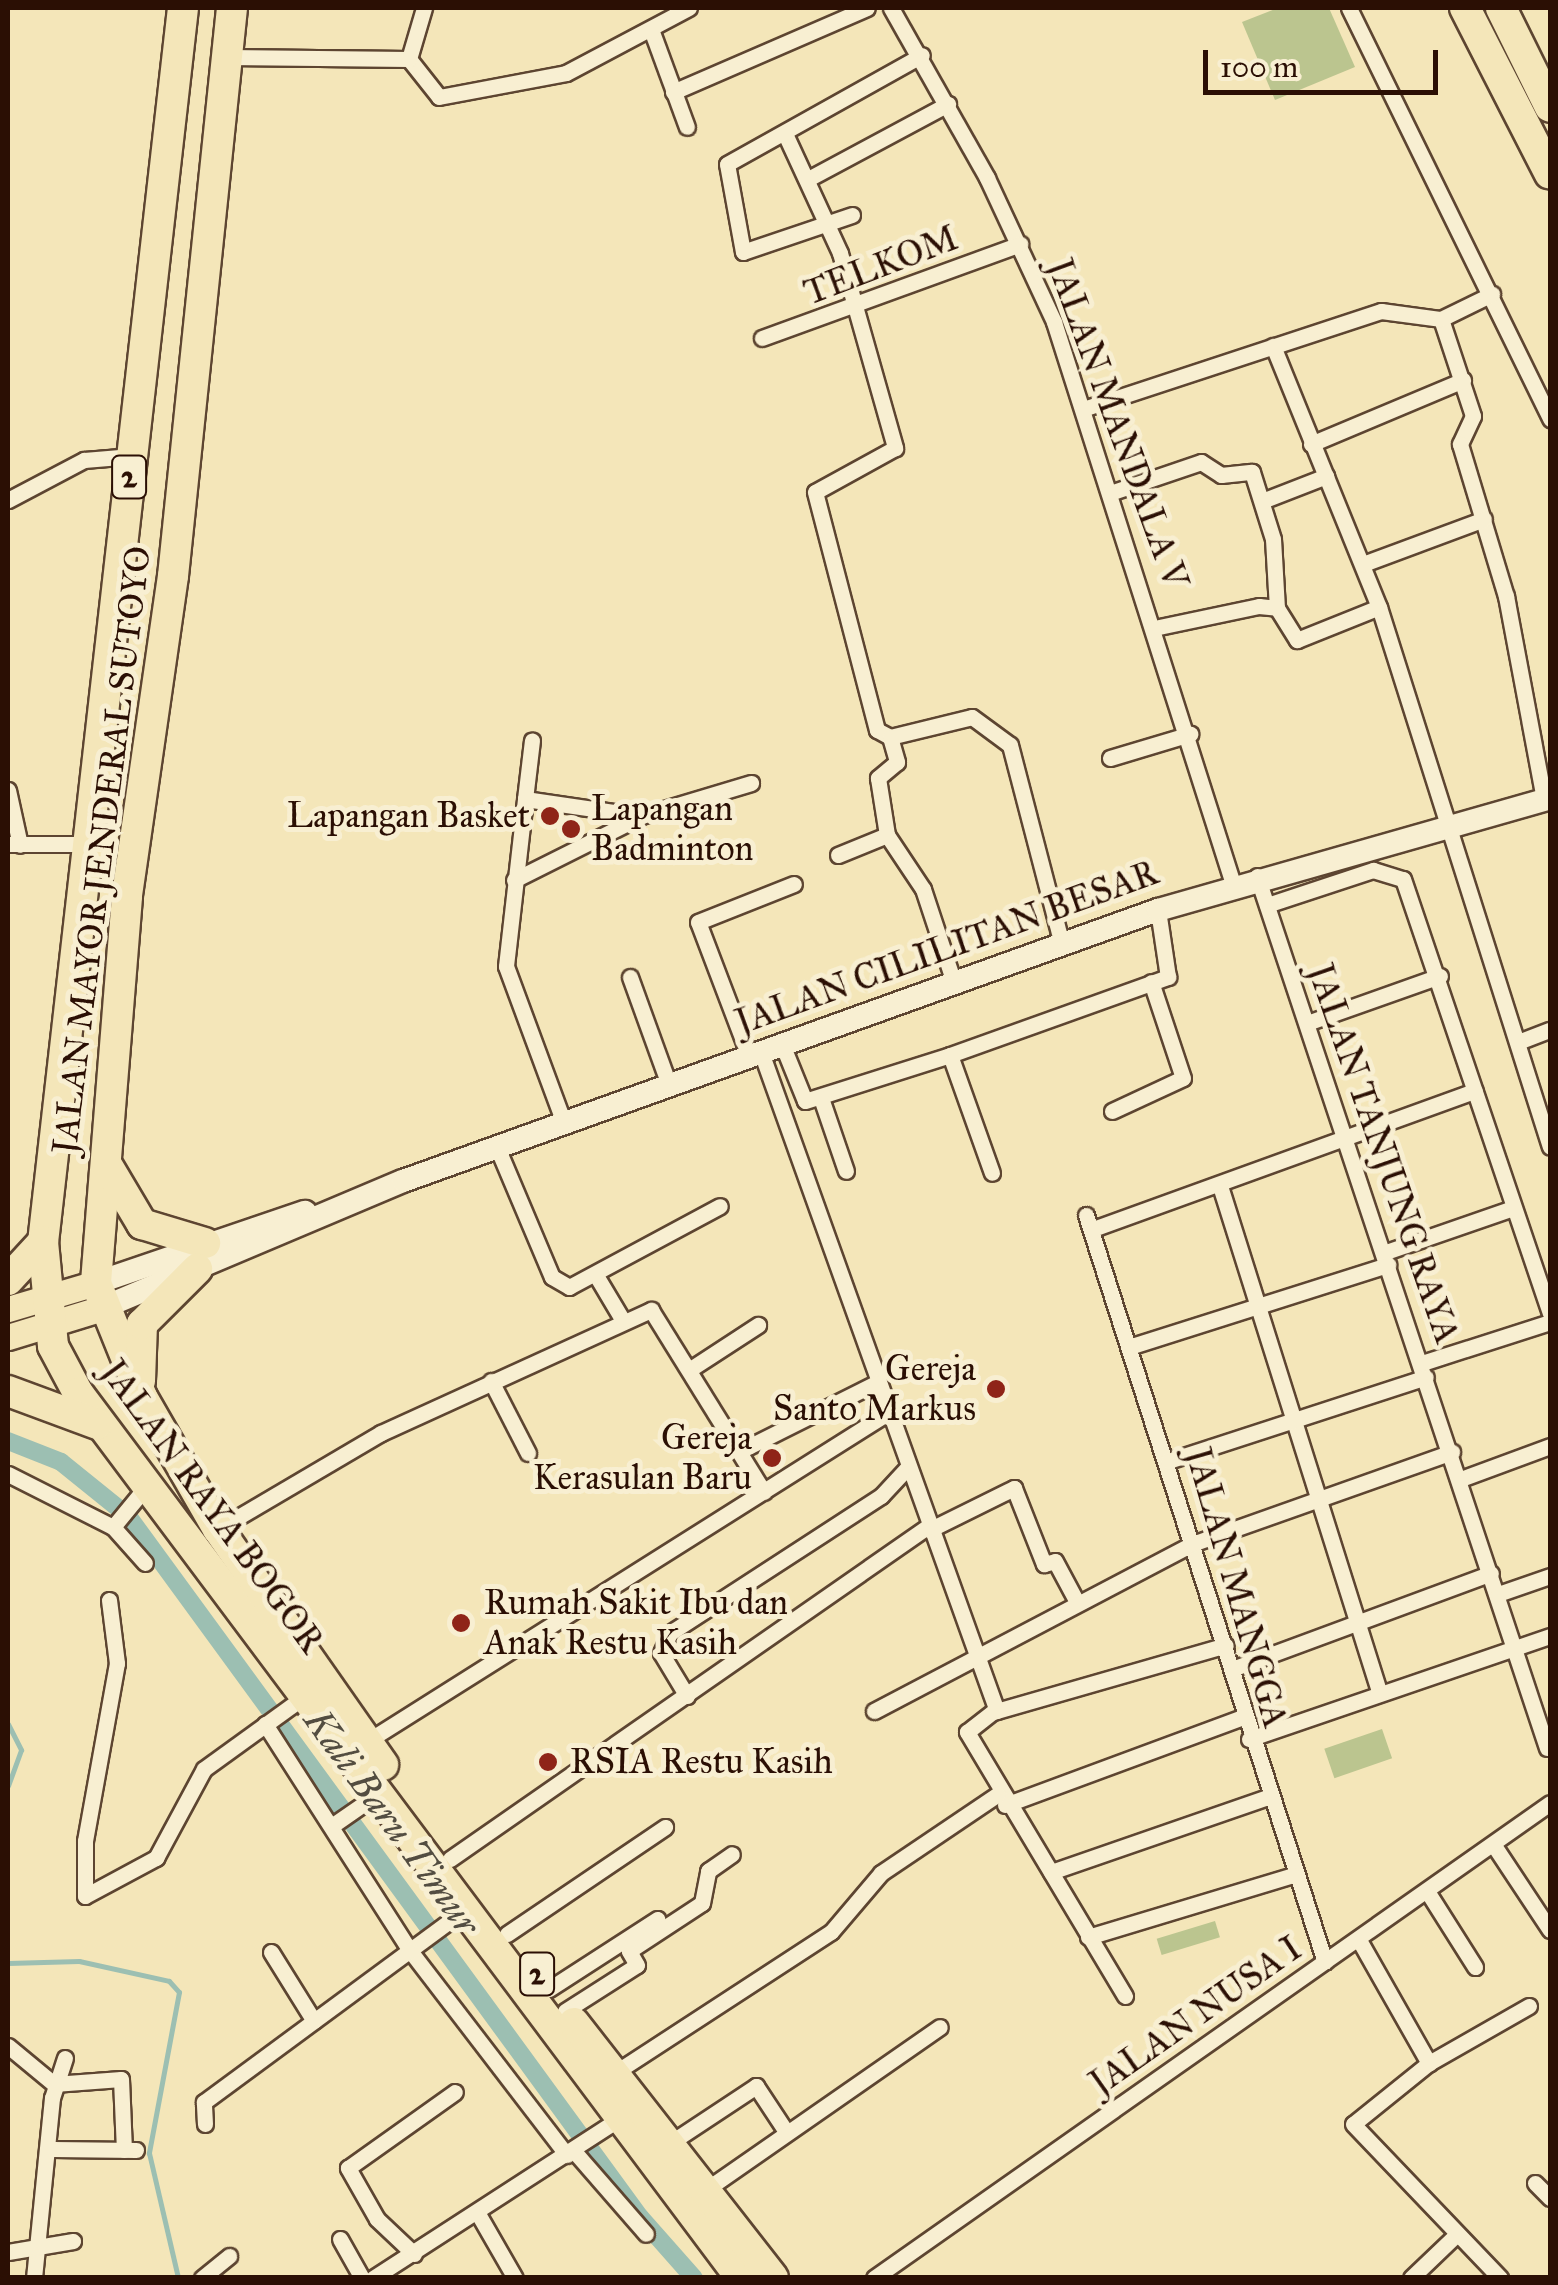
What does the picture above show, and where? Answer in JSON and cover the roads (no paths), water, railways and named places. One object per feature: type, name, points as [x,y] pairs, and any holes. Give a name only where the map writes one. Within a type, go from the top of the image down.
[{"type":"highway","name":"JALAN MAYOR JENDERAL SUTOYO","points":[[58,1308],[43,1242],[183,8]]},
{"type":"highway","name":"JALAN MAYOR JENDERAL SUTOYO","points":[[99,1296],[105,1152],[232,8]]},
{"type":"highway","points":[[1464,8],[1550,174]]},
{"type":"highway","points":[[1501,8],[1550,107]]},
{"type":"highway","points":[[177,54],[227,57]]},
{"type":"highway","points":[[105,1152],[117,1194],[142,1224],[201,1256],[142,1324],[142,1396]]},
{"type":"highway","points":[[8,1280],[43,1242]]},
{"type":"highway","name":"JALAN RAYA BOGOR","points":[[99,1296],[142,1396],[218,1529],[450,1858],[666,2144],[773,2278]]},
{"type":"highway","name":"JALAN RAYA BOGOR","points":[[58,1308],[53,1346],[280,1713],[380,1793],[742,2278]]},
{"type":"highway","points":[[8,1392],[104,1428]]},
{"type":"main road","name":"JALAN CILILITAN BESAR","points":[[58,1308],[99,1296]]},
{"type":"main road","points":[[8,1308],[58,1308]]},
{"type":"main road","points":[[8,1337],[58,1308]]},
{"type":"street","points":[[409,59],[424,8]]},
{"type":"street","points":[[409,59],[439,97],[566,73],[652,32],[689,8]]},
{"type":"street","points":[[673,92],[866,8]]},
{"type":"street","name":"JALAN MANDALA V","points":[[890,8],[922,55],[1020,244],[1158,627],[1234,884]]},
{"type":"street","points":[[1349,8],[1550,419]]},
{"type":"street","points":[[652,32],[687,127]]},
{"type":"street","points":[[852,214],[829,225],[740,251],[727,164],[786,136],[922,55]]},
{"type":"street","points":[[227,57],[409,59]]},
{"type":"street","points":[[808,179],[948,104]]},
{"type":"street","points":[[786,136],[829,225],[894,448],[815,492],[877,732],[890,736],[972,718],[1010,745],[1062,944]]},
{"type":"street","name":"TELKOM","points":[[762,338],[854,310],[1020,244]]},
{"type":"street","points":[[1083,410],[1381,312],[1440,319],[1492,294]]},
{"type":"street","points":[[1440,319],[1474,416],[1460,444],[1484,520],[1546,789]]},
{"type":"street","points":[[1273,346],[1378,607],[1442,824],[1550,1147]]},
{"type":"street","points":[[1311,444],[1463,380]]},
{"type":"street","points":[[8,500],[84,460],[132,456]]},
{"type":"street","points":[[1110,493],[1201,462],[1220,475],[1252,472],[1262,501],[1277,608],[1297,640],[1378,607]]},
{"type":"street","points":[[1262,501],[1326,476]]},
{"type":"street","points":[[1363,564],[1484,520]]},
{"type":"street","points":[[1158,627],[1277,608]]},
{"type":"street","points":[[1110,758],[1190,734]]},
{"type":"street","points":[[890,736],[897,762],[878,778],[888,834],[923,889],[954,983]]},
{"type":"street","points":[[532,740],[506,966],[564,1123]]},
{"type":"street","points":[[514,880],[641,816],[752,783]]},
{"type":"street","name":"JALAN CILILITAN BESAR","points":[[99,1296],[497,1147],[1158,910],[1546,789]]},
{"type":"street","points":[[8,790],[14,844],[88,844]]},
{"type":"street","points":[[525,799],[641,816]]},
{"type":"street","points":[[838,855],[888,834]]},
{"type":"street","points":[[1267,905],[1374,870],[1398,875],[1440,976],[1550,1313]]},
{"type":"street","name":"JALAN TANJUNG RAYA","points":[[1257,876],[1515,1646],[1545,1723],[1547,1748]]},
{"type":"street","points":[[794,884],[698,922],[764,1051],[886,1414],[980,1655],[997,1711]]},
{"type":"street","points":[[764,1051],[805,1101],[950,1056],[1171,972],[1158,910]]},
{"type":"street","points":[[1307,1024],[1440,976]]},
{"type":"street","points":[[630,977],[669,1085]]},
{"type":"street","points":[[1112,1111],[1183,1078],[1151,982]]},
{"type":"street","points":[[1518,1042],[1550,1030]]},
{"type":"street","points":[[950,1056],[992,1172]]},
{"type":"street","name":"JALAN MANGGA","points":[[1325,1962],[1267,1797],[1226,1645],[1090,1222],[1221,1188],[1475,1091]]},
{"type":"street","points":[[820,1098],[846,1171]]},
{"type":"street","points":[[497,1147],[552,1277],[569,1287],[597,1277],[720,1206]]},
{"type":"street","points":[[1221,1188],[1380,1690]]},
{"type":"street","points":[[1132,1346],[1260,1307],[1513,1208]]},
{"type":"street","points":[[597,1277],[622,1319]]},
{"type":"street","points":[[218,1529],[362,1443],[622,1319],[658,1312],[764,1492]]},
{"type":"street","points":[[1168,1461],[1296,1421],[1550,1322]]},
{"type":"street","points":[[692,1368],[758,1325]]},
{"type":"street","points":[[492,1381],[528,1453]]},
{"type":"street","points":[[740,1451],[876,1383]]},
{"type":"street","points":[[366,1742],[886,1414]]},
{"type":"street","points":[[1461,1479],[1550,1446]]},
{"type":"street","points":[[874,1711],[1192,1544],[1452,1452]]},
{"type":"street","points":[[686,1696],[661,1653],[670,1633],[881,1496],[906,1469]]},
{"type":"street","points":[[8,1474],[115,1525],[145,1563]]},
{"type":"street","points":[[450,1858],[928,1528],[1014,1488],[1044,1564],[1054,1561],[1077,1602]]},
{"type":"street","points":[[115,1525],[142,1492]]},
{"type":"street","points":[[1232,1669],[1358,1616],[1492,1573]]},
{"type":"street","points":[[1498,1594],[1550,1576]]},
{"type":"street","points":[[109,1600],[118,1663],[85,1841],[85,1896],[156,1858],[197,1777],[280,1713],[335,1823],[411,1952],[646,2234]]},
{"type":"street","points":[[1249,1739],[1380,1690],[1550,1636]]},
{"type":"street","points":[[1125,1996],[1051,1872],[1001,1799],[968,1730],[997,1711],[1226,1645]]},
{"type":"street","points":[[614,2074],[830,1932],[880,1873],[1001,1799],[1243,1717]]},
{"type":"street","points":[[335,1823],[380,1793]]},
{"type":"street","points":[[1051,1872],[1267,1797]]},
{"type":"street","name":"JALAN NUSA I","points":[[874,2278],[1550,1803]]},
{"type":"street","points":[[507,1934],[665,1826]]},
{"type":"street","points":[[1493,1844],[1550,1930]]},
{"type":"street","points":[[557,2000],[637,1965],[629,1951],[702,1902],[708,1871],[732,1854]]},
{"type":"street","points":[[1088,1937],[1293,1876]]},
{"type":"street","points":[[1427,1891],[1475,1967]]},
{"type":"street","points":[[205,2124],[204,2102],[466,1909]]},
{"type":"street","points":[[557,2000],[658,1919]]},
{"type":"street","points":[[1359,1940],[1430,2063]]},
{"type":"street","points":[[271,1952],[314,2021]]},
{"type":"street","points":[[1500,2278],[1388,2163],[1354,2120],[1430,2063],[1530,2006]]},
{"type":"street","points":[[704,2192],[940,2027]]},
{"type":"street","points":[[8,2046],[54,2084],[121,2079],[130,2150],[53,2149]]},
{"type":"street","points":[[34,2278],[53,2149],[54,2084],[65,2058]]},
{"type":"street","points":[[666,2144],[756,2086],[787,2133]]},
{"type":"street","points":[[414,2254],[376,2220],[348,2168],[455,2092]]},
{"type":"street","points":[[372,2278],[620,2119]]},
{"type":"street","points":[[1534,2183],[1550,2198]]},
{"type":"street","points":[[477,2212],[516,2278]]},
{"type":"street","points":[[1411,2278],[1456,2235]]},
{"type":"street","points":[[340,2239],[362,2278]]},
{"type":"street","points":[[8,2252],[72,2241]]},
{"type":"street","points":[[202,2278],[229,2256]]},
{"type":"waterway","name":"Kali Baru Timur","points":[[8,1441],[61,1462],[128,1516],[640,2217],[694,2278]]},
{"type":"waterway","points":[[8,1724],[21,1750],[8,1786]]},
{"type":"waterway","points":[[8,1963],[79,1961],[169,1981],[179,1992],[149,2153],[178,2278]]},
{"type":"place","name":"Lapangan Basket","points":[[550,816]]},
{"type":"place","name":"Lapangan Badminton","points":[[571,829]]},
{"type":"place","name":"Gereja Santo Markus","points":[[996,1389]]},
{"type":"place","name":"Gereja Kerasulan Baru","points":[[772,1458]]},
{"type":"place","name":"Rumah Sakit Ibu dan Anak Restu Kasih","points":[[461,1623]]},
{"type":"place","name":"RSIA Restu Kasih","points":[[548,1762]]}]
